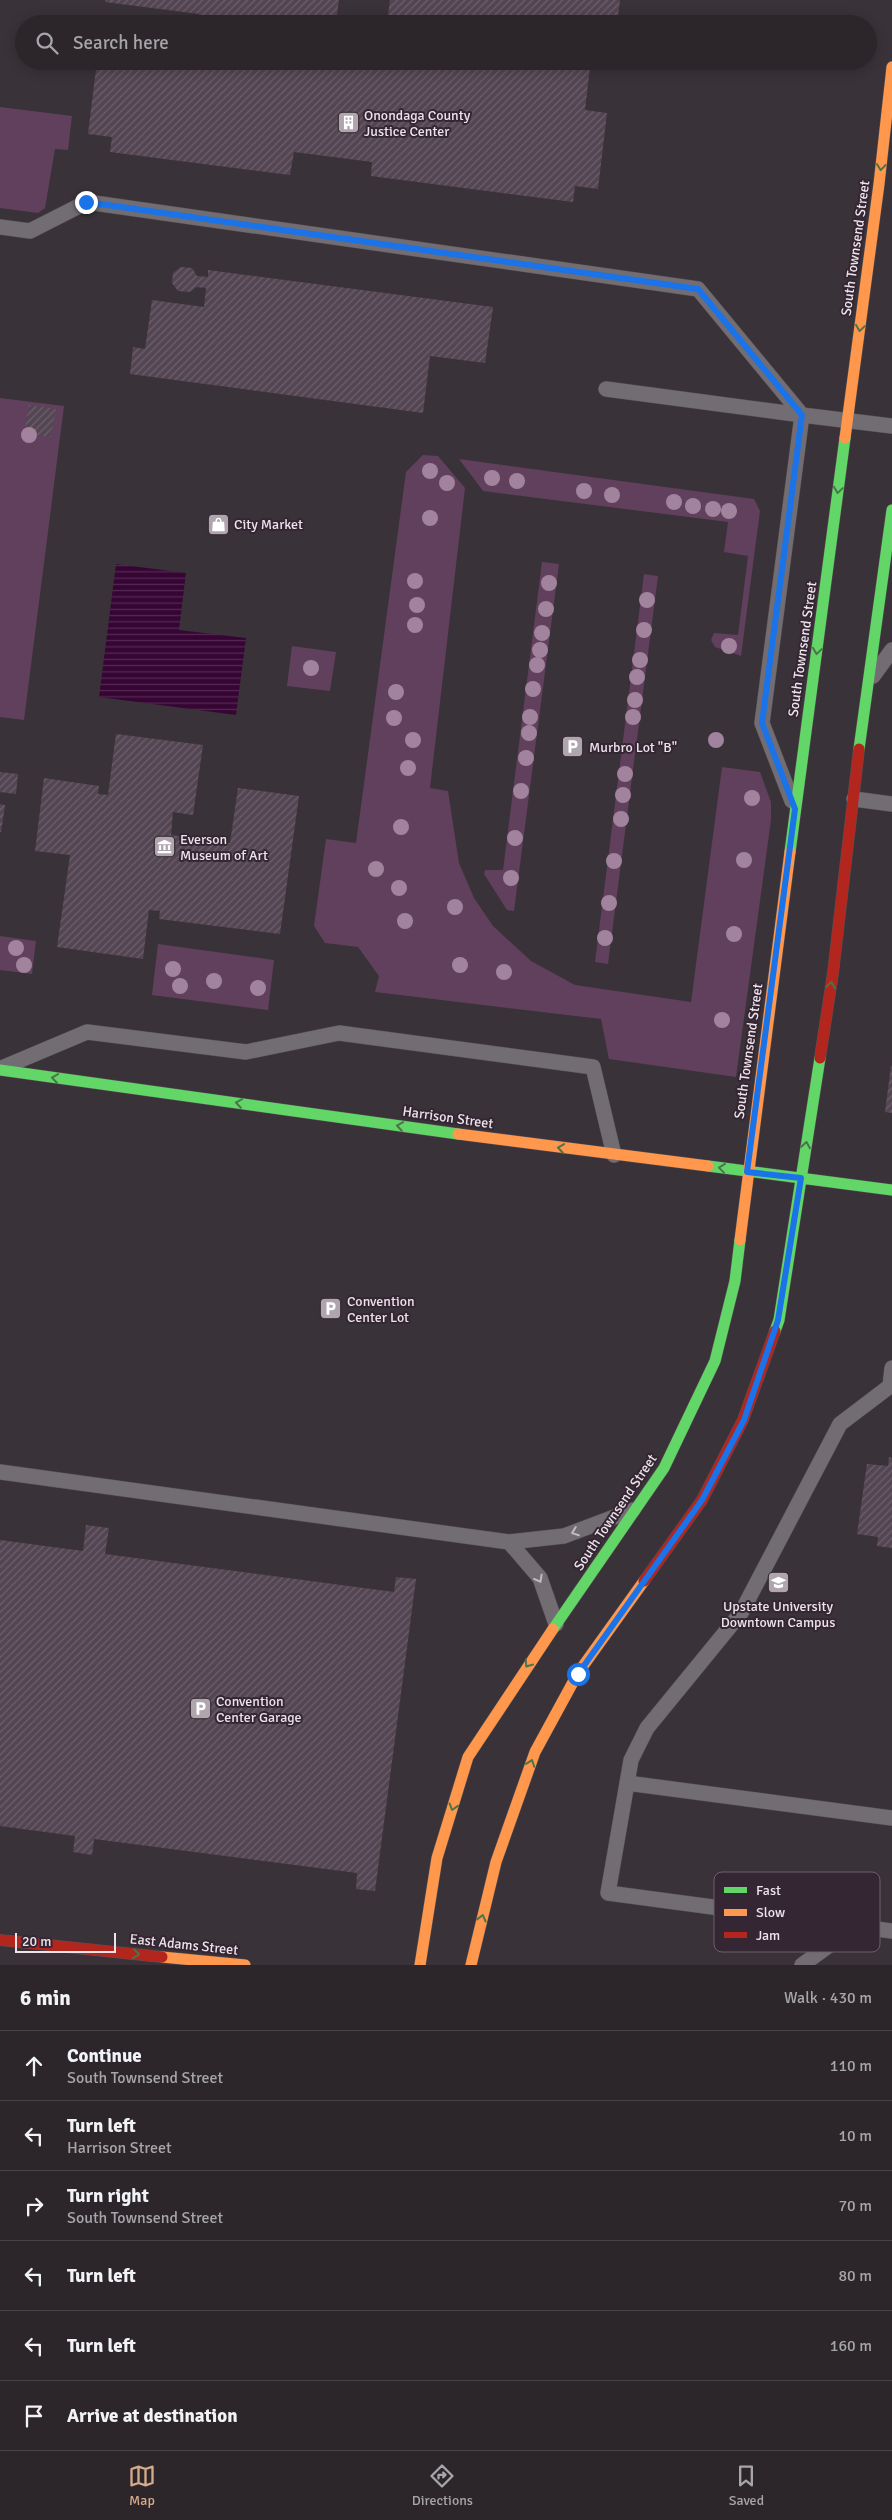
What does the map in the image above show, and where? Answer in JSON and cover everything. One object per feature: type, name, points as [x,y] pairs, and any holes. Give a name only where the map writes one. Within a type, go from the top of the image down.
[{"type":"street","name":"South Townsend Street","points":[[420,1965],[437,1858],[468,1757],[505,1698],[664,1468],[715,1361],[735,1281],[747,1172],[879,184],[892,67]]},
{"type":"street","points":[[471,1965],[496,1862],[535,1752],[578,1674],[702,1500],[744,1420],[778,1320],[833,973],[868,683],[892,510]]},
{"type":"street","name":"Harrison Street","points":[[0,1069],[614,1155],[892,1190]]},
{"type":"street","name":"East Adams Street","points":[[0,1940],[245,1965]]},
{"type":"lane","points":[[0,228],[30,231],[86,202],[698,289],[802,415],[762,723],[795,809]]},
{"type":"lane","points":[[606,389],[892,426]]},
{"type":"lane","points":[[868,683],[892,650]]},
{"type":"lane","points":[[854,799],[892,804]]},
{"type":"lane","points":[[0,1069],[87,1032],[246,1052],[339,1033],[592,1067],[614,1155]]},
{"type":"lane","points":[[714,1907],[608,1893],[631,1760],[647,1728],[741,1614],[840,1424],[891,1386],[892,1368]]},
{"type":"lane","points":[[0,1472],[509,1542],[564,1536],[636,1508]]},
{"type":"lane","points":[[509,1542],[540,1578],[556,1624]]},
{"type":"lane","points":[[626,1783],[892,1818]]},
{"type":"lane","points":[[802,1965],[820,1952]]},
{"type":"shaded area","points":[[0,107],[72,116],[68,150],[55,149],[45,208],[38,213],[0,208]]},
{"type":"shaded area","points":[[0,398],[64,406],[24,720],[0,717]]},
{"type":"shaded area","points":[[423,455],[438,456],[465,488],[430,788],[448,791],[459,863],[474,898],[493,926],[531,961],[575,985],[691,1002],[722,767],[760,772],[771,802],[771,820],[736,1077],[609,1059],[601,1019],[375,992],[379,976],[358,947],[325,943],[314,926],[326,839],[356,843],[406,472]]},
{"type":"shaded area","points":[[459,459],[754,499],[760,511],[741,656],[715,647],[711,640],[714,633],[738,635],[748,556],[724,552],[728,522],[483,491]]},
{"type":"shaded area","points":[[542,562],[559,564],[514,911],[507,910],[484,874],[485,870],[503,870]]},
{"type":"shaded area","points":[[116,564],[186,573],[179,630],[246,638],[236,715],[99,697]]},
{"type":"shaded area","points":[[644,574],[658,576],[608,964],[595,962]]},
{"type":"shaded area","points":[[292,646],[336,652],[330,691],[287,686]]},
{"type":"shaded area","points":[[0,936],[36,941],[32,974],[0,970]]},
{"type":"shaded area","points":[[158,944],[274,960],[268,1010],[152,995]]},
{"type":"building","points":[[105,0],[339,0],[337,15],[199,15],[105,2]]},
{"type":"building","points":[[390,0],[620,0],[618,15],[388,15]]},
{"type":"building","name":"Onondaga County Justice Center","points":[[96,70],[590,70],[585,110],[607,113],[598,189],[575,186],[573,202],[371,176],[372,162],[294,152],[290,175],[110,152],[112,137],[88,134]]},
{"type":"building","points":[[181,267],[192,268],[197,276],[208,277],[208,270],[493,307],[485,363],[430,356],[423,413],[130,374],[133,347],[145,349],[152,300],[204,307],[206,288],[196,287],[190,292],[178,291],[172,283],[173,273]]},
{"type":"building","points":[[29,405],[56,409],[51,437],[24,433]]},
{"type":"building","name":"Everson Museum of Art","points":[[116,734],[203,745],[193,815],[173,812],[171,835],[230,843],[238,788],[299,796],[280,934],[159,919],[160,911],[149,910],[143,959],[57,947],[70,855],[35,851],[44,778],[99,786],[98,794],[108,795]]},
{"type":"building","points":[[0,772],[18,774],[16,794],[0,792]]},
{"type":"building","points":[[0,804],[5,805],[1,832],[0,832]]},
{"type":"building","points":[[892,1067],[892,1113],[885,1112]]},
{"type":"building","points":[[889,1457],[892,1458],[892,1548],[877,1546],[878,1537],[857,1534],[867,1464],[888,1466]]},
{"type":"building","name":"Convention Center Garage","points":[[86,1525],[109,1528],[105,1554],[394,1592],[396,1577],[416,1579],[375,1891],[356,1889],[357,1873],[94,1839],[92,1855],[73,1852],[75,1836],[0,1826],[0,1540],[83,1551]]},
{"type":"traffic: fast","points":[[790,852],[845,438]]},
{"type":"traffic: fast","points":[[859,749],[892,510]]},
{"type":"traffic: fast","points":[[775,1331],[779,1320],[820,1058]]},
{"type":"traffic: fast","points":[[0,1070],[458,1134]]},
{"type":"traffic: fast","points":[[708,1166],[892,1190]]},
{"type":"traffic: fast","points":[[553,1629],[664,1468],[715,1361],[735,1281],[740,1240]]},
{"type":"traffic: slow","points":[[845,438],[879,184],[892,67]]},
{"type":"traffic: slow","points":[[740,1240],[790,852]]},
{"type":"traffic: slow","points":[[458,1134],[708,1166]]},
{"type":"traffic: slow","points":[[471,1965],[496,1862],[535,1752],[578,1673],[644,1581]]},
{"type":"traffic: slow","points":[[420,1965],[437,1858],[468,1757],[553,1629]]},
{"type":"traffic: slow","points":[[162,1957],[245,1965]]},
{"type":"traffic: jam","points":[[820,1058],[833,973],[859,749]]},
{"type":"traffic: jam","points":[[644,1581],[702,1500],[743,1420],[775,1331]]},
{"type":"traffic: jam","points":[[0,1940],[162,1957]]},
{"type":"place","name":"Onondaga County Justice Center","points":[[348,123]]},
{"type":"place","name":"City Market","points":[[218,524]]},
{"type":"place","name":"Murbro Lot \"B\"","points":[[573,747]]},
{"type":"place","name":"Everson Museum of Art","points":[[164,847]]},
{"type":"place","name":"Convention Center Lot","points":[[331,1309]]},
{"type":"place","name":"Upstate University Downtown Campus","points":[[778,1583]]},
{"type":"place","name":"Convention Center Garage","points":[[200,1709]]},
{"type":"route","points":[[86,202],[698,289],[802,415],[762,723],[795,809],[747,1172],[801,1178],[778,1320],[744,1420],[702,1500],[578,1674]]}]
